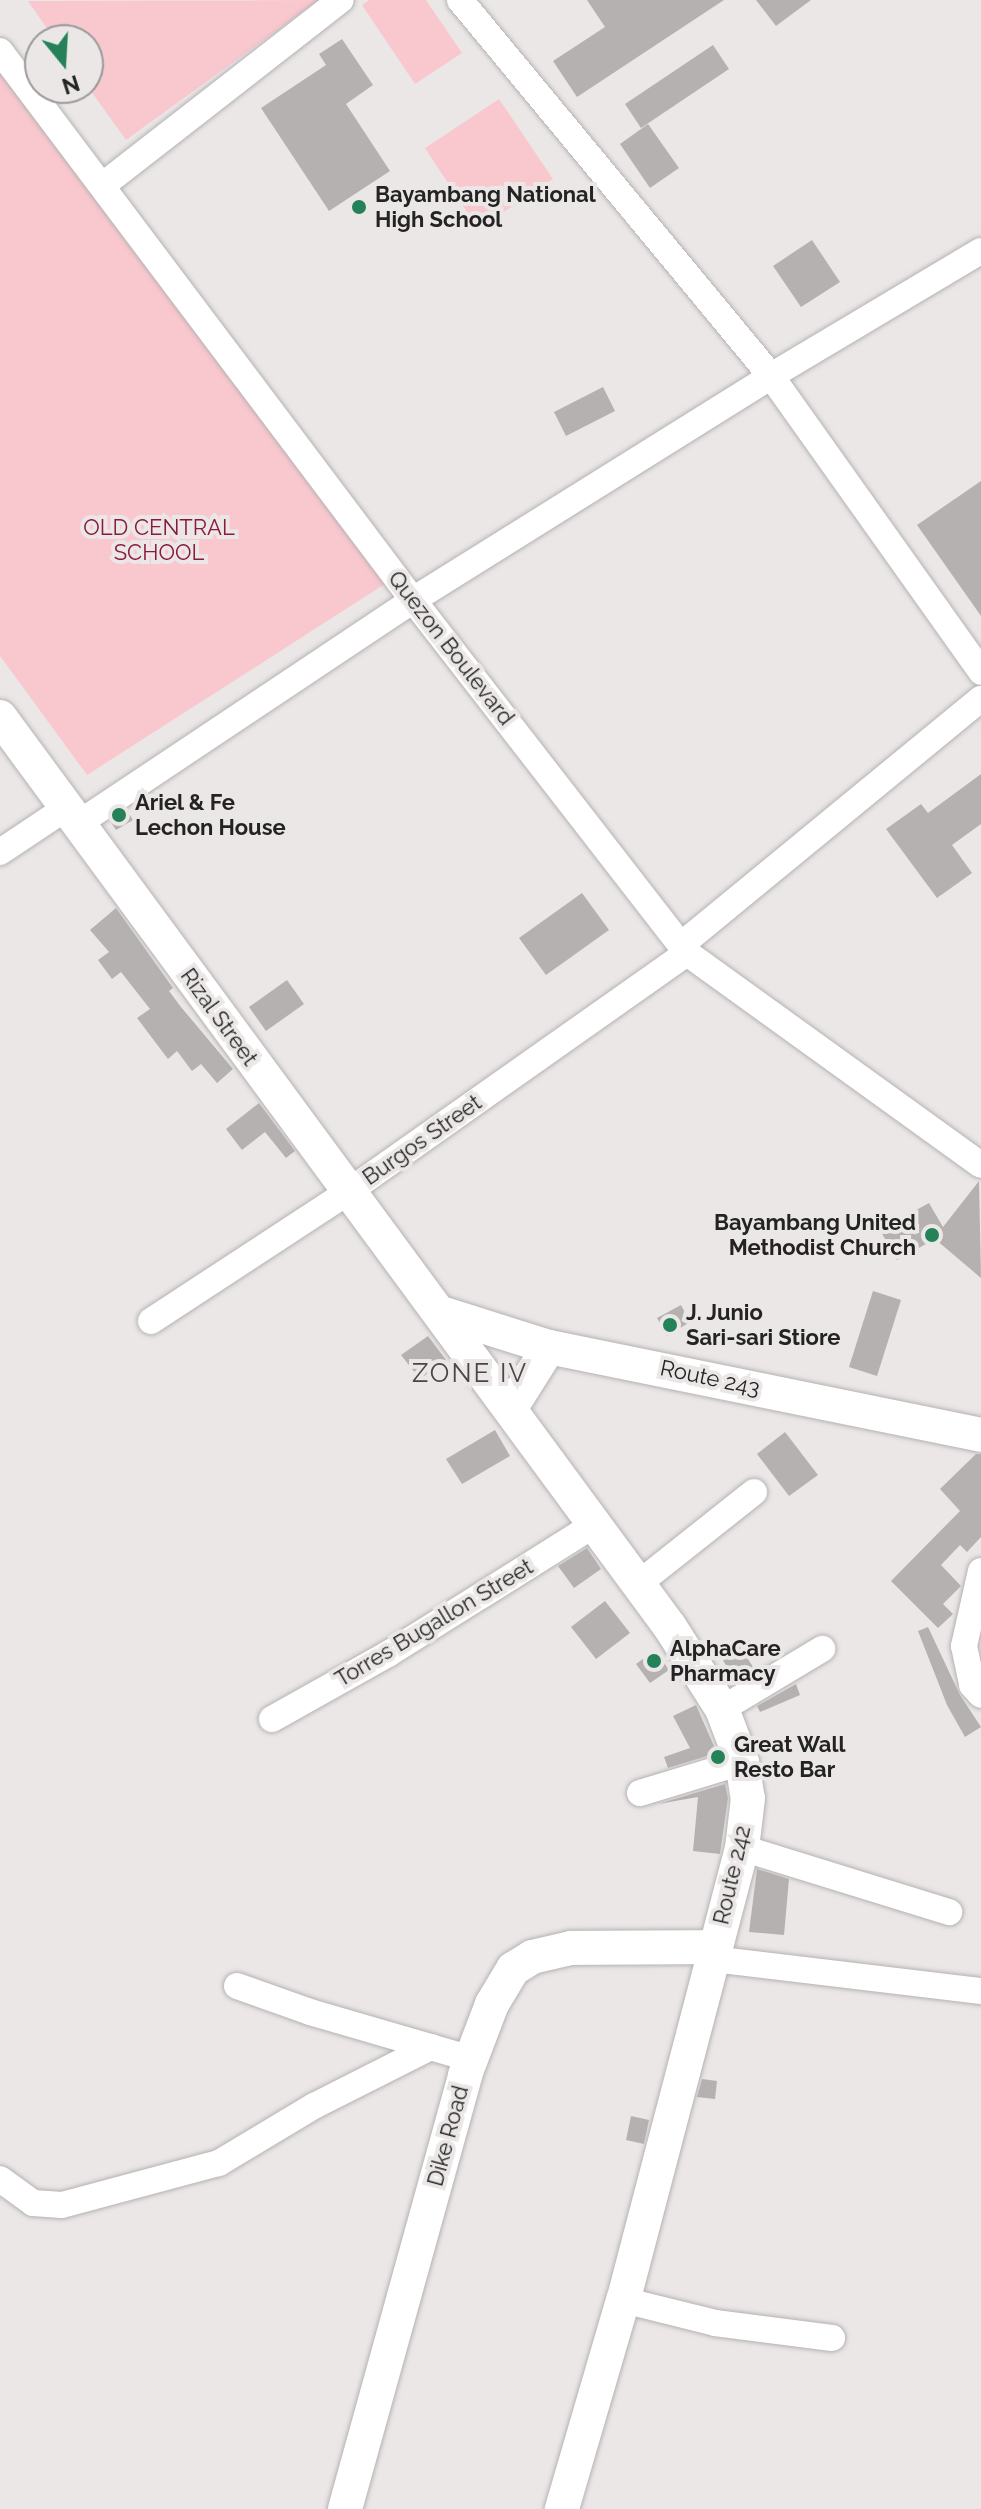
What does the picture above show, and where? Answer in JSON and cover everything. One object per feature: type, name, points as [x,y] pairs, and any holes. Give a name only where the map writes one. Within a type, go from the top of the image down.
[{"type":"main road","name":"Rizal Street","points":[[0,717],[348,1192],[441,1313]]},
{"type":"main road","name":"Route 243","points":[[441,1313],[549,1347],[981,1435]]},
{"type":"main road","name":"Route 242","points":[[441,1313],[638,1584],[722,1709],[742,1762],[748,1798],[742,1848],[623,2300],[562,2509]]},
{"type":"main road","points":[[510,1409],[549,1347]]},
{"type":"main road","name":"Dike Road","points":[[345,2509],[472,2059],[492,2004],[513,1969],[532,1957],[571,1948],[714,1953]]},
{"type":"street","points":[[103,185],[341,0]]},
{"type":"street","points":[[460,0],[771,376],[981,672]]},
{"type":"street","name":"Quezon Boulevard","points":[[0,51],[413,600],[684,949],[981,1165]]},
{"type":"street","points":[[0,852],[72,815],[771,376],[981,251]]},
{"type":"street","name":"Burgos Street","points":[[151,1321],[348,1192],[684,949],[981,699]]},
{"type":"street","points":[[638,1584],[754,1492]]},
{"type":"street","name":"Torres Bugallon Street","points":[[272,1719],[388,1654],[594,1525]]},
{"type":"street","points":[[981,1571],[964,1646],[972,1685],[981,1695]]},
{"type":"street","points":[[722,1709],[822,1649]]},
{"type":"street","points":[[640,1793],[742,1762]]},
{"type":"street","points":[[742,1848],[949,1912]]},
{"type":"street","points":[[714,1953],[981,1991]]},
{"type":"street","points":[[237,1986],[310,2012],[472,2059]]},
{"type":"street","points":[[0,2179],[33,2203],[62,2205],[219,2163],[314,2106],[431,2047]]},
{"type":"street","points":[[623,2300],[715,2323],[832,2338]]},
{"type":"green space","points":[[319,0],[126,140],[100,104],[104,104],[104,24],[44,24],[28,1]]},
{"type":"green space","points":[[369,0],[426,0],[462,53],[415,84],[362,5]]},
{"type":"green space","name":"OLD CENTRAL SCHOOL","points":[[0,63],[24,95],[24,104],[31,104],[388,582],[87,775],[0,656]]},
{"type":"green space","points":[[499,99],[553,179],[478,229],[425,148]]},
{"type":"building","points":[[587,0],[724,0],[577,97],[553,61],[605,27]]},
{"type":"building","points":[[756,0],[811,0],[776,26]]},
{"type":"building","points":[[342,39],[373,85],[346,104],[390,171],[329,211],[261,108],[326,65],[319,54]]},
{"type":"building","points":[[713,45],[729,69],[641,128],[625,104]]},
{"type":"building","points":[[648,124],[679,168],[650,188],[620,144]]},
{"type":"building","points":[[812,240],[840,282],[801,307],[773,266]]},
{"type":"building","points":[[603,387],[615,411],[566,436],[554,412]]},
{"type":"building","points":[[981,481],[981,616],[917,525]]},
{"type":"building","points":[[981,774],[981,824],[952,845],[972,873],[937,898],[886,829],[921,804],[928,813]]},
{"type":"building","points":[[127,810],[133,820],[116,830],[110,821]]},
{"type":"building","points":[[582,893],[609,930],[546,975],[519,938]]},
{"type":"building","points":[[116,908],[173,988],[169,991],[233,1069],[217,1083],[201,1064],[192,1071],[177,1051],[168,1059],[137,1018],[150,1009],[121,972],[112,979],[98,960],[109,952],[90,930]]},
{"type":"building","points":[[287,980],[304,1004],[266,1031],[249,1007]]},
{"type":"building","points":[[259,1103],[295,1151],[286,1158],[265,1132],[242,1150],[226,1129]]},
{"type":"building","name":"Bayambang United Methodist Church","points":[[979,1181],[981,1278],[935,1239],[897,1260],[880,1230],[929,1203],[943,1227]]},
{"type":"building","points":[[873,1291],[901,1300],[877,1376],[849,1367]]},
{"type":"building","points":[[681,1305],[690,1322],[667,1336],[657,1318]]},
{"type":"building","points":[[428,1336],[446,1360],[420,1379],[401,1355]]},
{"type":"building","points":[[495,1430],[510,1456],[462,1484],[446,1459]]},
{"type":"building","points":[[785,1432],[818,1475],[789,1496],[757,1454]]},
{"type":"building","points":[[976,1454],[981,1454],[981,1537],[967,1552],[960,1545],[941,1565],[961,1586],[943,1604],[953,1614],[938,1628],[891,1581],[960,1511],[940,1489]]},
{"type":"building","points":[[587,1548],[601,1569],[574,1588],[558,1566]]},
{"type":"building","points":[[605,1601],[630,1633],[596,1659],[571,1627]]},
{"type":"building","points":[[928,1627],[960,1695],[981,1727],[965,1737],[947,1705],[918,1631]]},
{"type":"building","points":[[750,1640],[758,1654],[748,1659],[755,1670],[736,1682],[721,1657]]},
{"type":"building","points":[[655,1650],[669,1670],[650,1683],[636,1664]]},
{"type":"building","points":[[796,1684],[800,1695],[760,1712],[757,1706]]},
{"type":"building","points":[[696,1705],[717,1753],[668,1768],[664,1757],[690,1748],[673,1716]]},
{"type":"building","points":[[725,1784],[728,1798],[720,1854],[693,1851],[698,1797],[658,1804]]},
{"type":"building","points":[[757,1869],[789,1879],[784,1935],[749,1932]]},
{"type":"building","points":[[702,2079],[717,2081],[715,2099],[697,2097]]},
{"type":"building","points":[[631,2116],[649,2120],[644,2144],[626,2140]]},
{"type":"place","name":"Bayambang National High School","points":[[359,207]]},
{"type":"place","name":"Ariel & Fe Lechon House","points":[[119,815]]},
{"type":"place","name":"Bayambang United Methodist Church","points":[[932,1235]]},
{"type":"place","name":"J. Junio Sari-sari Stiore","points":[[670,1325]]},
{"type":"place","name":"AlphaCare Pharmacy","points":[[654,1661]]},
{"type":"place","name":"Great Wall Resto Bar","points":[[718,1757]]},
{"type":"district","name":"ZONE IV","points":[[470,1374]]}]
